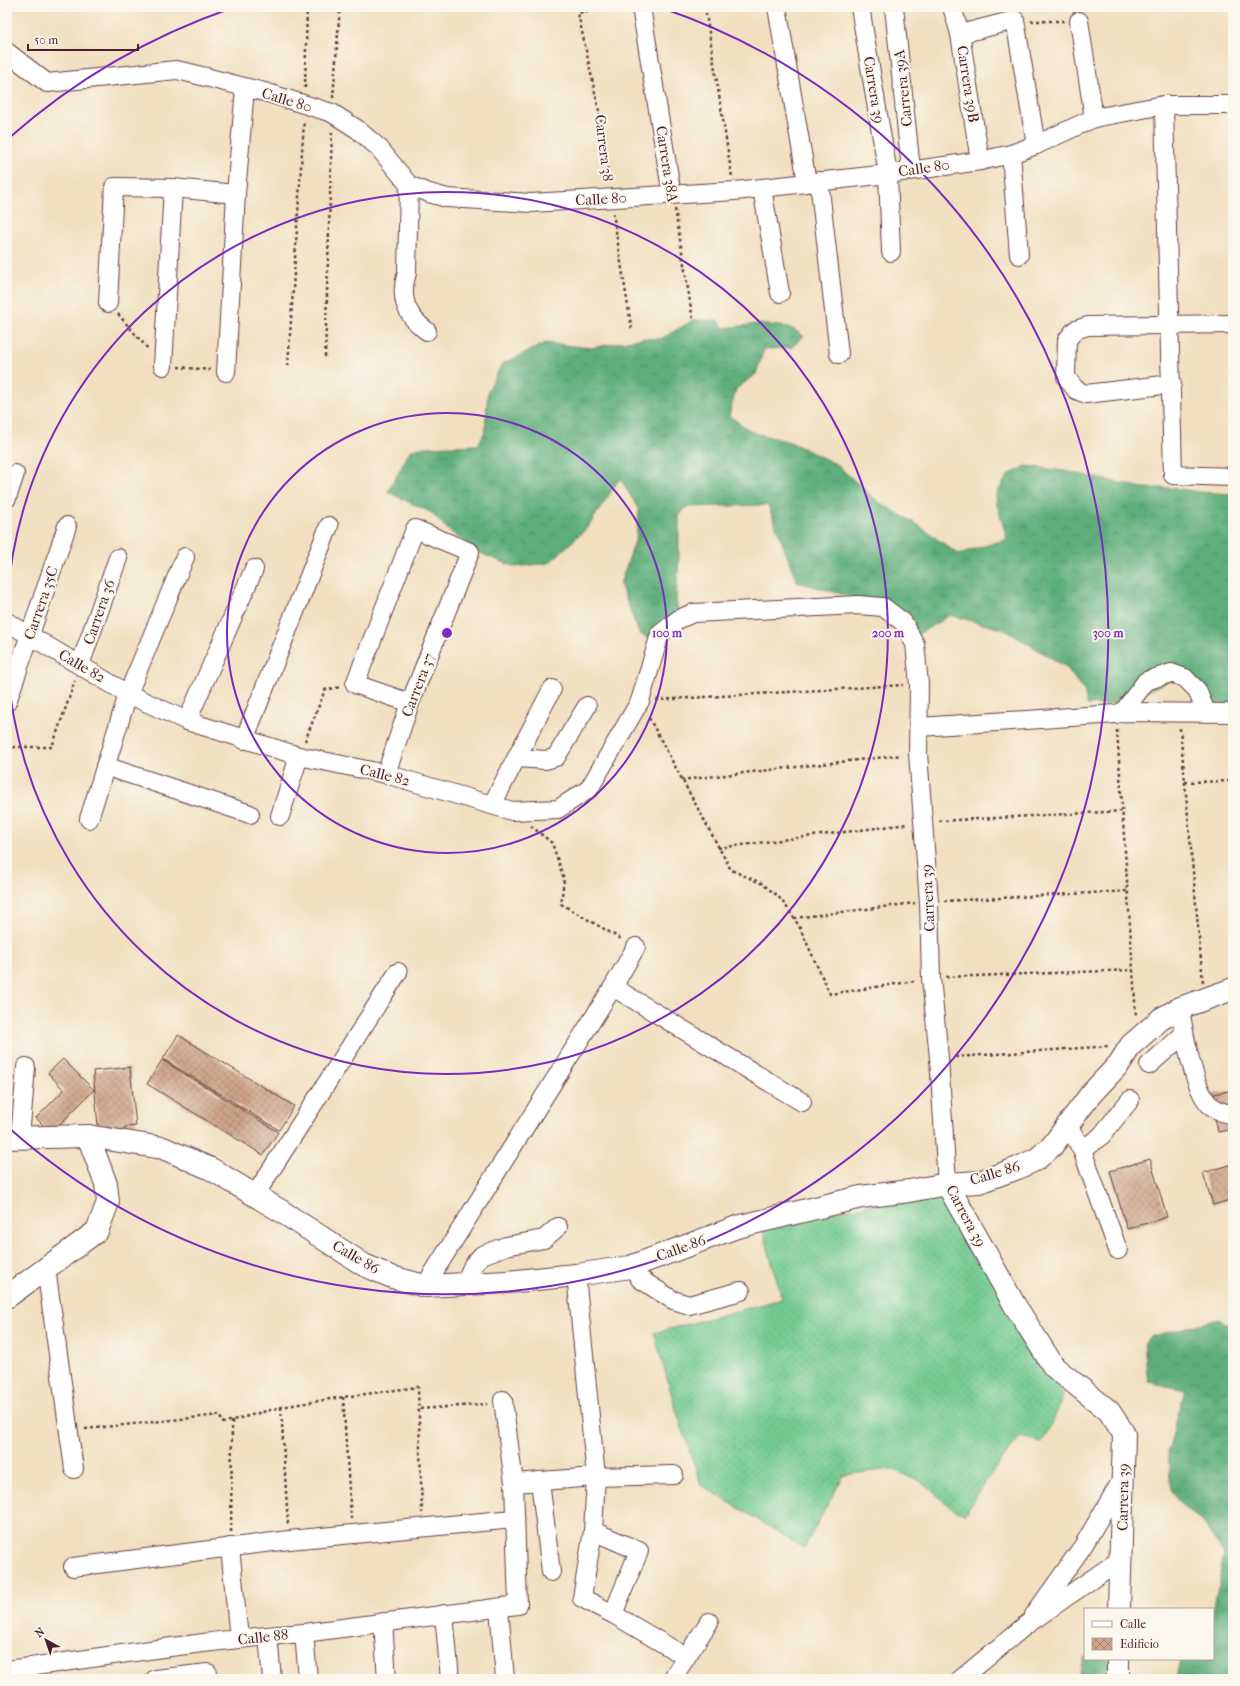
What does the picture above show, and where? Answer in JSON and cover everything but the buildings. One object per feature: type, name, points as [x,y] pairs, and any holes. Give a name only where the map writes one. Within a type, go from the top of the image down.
[{"type":"main road","name":"Calle 86","points":[[14,1138],[88,1136],[163,1148],[211,1169],[256,1195],[364,1265],[392,1277],[425,1286],[507,1282],[576,1275],[632,1265],[737,1227],[861,1197],[909,1191],[947,1184],[979,1182],[1024,1165],[1037,1159],[1052,1146],[1092,1094],[1119,1064],[1131,1045],[1161,1019],[1180,1008],[1233,989]]},
{"type":"main road","points":[[7,1297],[97,1231],[108,1202],[106,1184],[88,1136]]},
{"type":"main road","name":"Carrera 39","points":[[947,1184],[1014,1304],[1054,1367],[1109,1411],[1124,1434],[1119,1608]]},
{"type":"main road","points":[[1118,1660],[1118,1679]]},
{"type":"street","name":"Carrera 38A","points":[[642,7],[672,195]]},
{"type":"street","points":[[777,7],[813,181],[839,354]]},
{"type":"street","name":"Carrera 39","points":[[860,7],[888,174],[891,252]]},
{"type":"street","name":"Carrera 39A","points":[[894,7],[911,170]]},
{"type":"street","name":"Carrera 39B","points":[[952,7],[960,34],[980,161]]},
{"type":"street","points":[[960,34],[1015,20],[1036,145]]},
{"type":"street","points":[[1079,21],[1094,118]]},
{"type":"street","name":"Calle 80","points":[[7,52],[47,84],[176,70],[305,105],[332,113],[357,129],[379,148],[409,185],[447,198],[531,203],[735,191],[813,181],[888,174],[980,161],[1010,154],[1036,145],[1094,118],[1164,105],[1233,104]]},
{"type":"street","points":[[226,372],[236,194],[245,88]]},
{"type":"street","points":[[1164,105],[1169,326],[1172,384],[1173,475],[1233,477]]},
{"type":"street","points":[[1010,154],[1019,255]]},
{"type":"street","points":[[409,185],[407,273],[403,286],[403,300],[418,324],[427,331]]},
{"type":"street","points":[[108,303],[114,187],[173,188],[236,194]]},
{"type":"street","points":[[163,366],[173,188]]},
{"type":"street","points":[[762,188],[780,293]]},
{"type":"street","points":[[1172,384],[1086,394],[1076,390],[1066,377],[1066,340],[1075,330],[1088,326],[1233,324]]},
{"type":"street","points":[[7,498],[15,474]]},
{"type":"street","name":"Carrera 35C","points":[[7,702],[67,526]]},
{"type":"street","points":[[244,740],[329,526]]},
{"type":"street","name":"Carrera 37","points":[[386,774],[410,703],[470,552],[414,529],[355,684],[410,703]]},
{"type":"street","points":[[89,819],[128,694],[185,557]]},
{"type":"street","name":"Carrera 36","points":[[80,665],[118,558]]},
{"type":"street","points":[[187,721],[254,569]]},
{"type":"street","name":"Calle 82","points":[[7,622],[128,694],[187,721],[299,756],[386,774],[512,811],[558,809],[589,789],[640,701],[660,634],[679,619],[693,613],[858,605],[883,608],[903,622],[915,644],[919,684]]},
{"type":"street","points":[[1119,713],[1146,681],[1171,673],[1185,678],[1197,690],[1206,712]]},
{"type":"street","name":"Carrera 39","points":[[919,684],[918,753],[929,902],[931,978],[939,1058],[947,1184]]},
{"type":"street","points":[[492,805],[552,689]]},
{"type":"street","points":[[517,758],[546,760],[556,757],[587,706]]},
{"type":"street","points":[[919,727],[1119,713],[1233,713]]},
{"type":"street","points":[[280,816],[299,756]]},
{"type":"street","points":[[105,766],[250,814]]},
{"type":"street","points":[[425,1286],[613,987],[636,947]]},
{"type":"street","points":[[256,1195],[398,972]]},
{"type":"street","points":[[613,987],[802,1102]]},
{"type":"street","points":[[1180,1008],[1189,1056],[1203,1097],[1210,1105],[1219,1111],[1233,1115]]},
{"type":"street","points":[[1149,1065],[1184,1034]]},
{"type":"street","points":[[14,1138],[26,1067]]},
{"type":"street","points":[[1082,1150],[1101,1136],[1130,1100]]},
{"type":"street","points":[[1068,1125],[1082,1150],[1118,1250]]},
{"type":"street","points":[[465,1283],[473,1264],[482,1255],[506,1246],[544,1239],[558,1227]]},
{"type":"street","points":[[632,1265],[640,1279],[673,1300],[689,1304],[741,1291]]},
{"type":"street","points":[[46,1268],[74,1469]]},
{"type":"street","points":[[576,1275],[596,1477],[593,1531],[582,1598],[613,1614],[686,1657]]},
{"type":"street","points":[[73,1567],[289,1540],[514,1519],[514,1483],[503,1401]]},
{"type":"street","points":[[514,1483],[596,1477],[674,1475]]},
{"type":"street","points":[[1026,1625],[1083,1546],[1123,1478]]},
{"type":"street","points":[[540,1481],[551,1572]]},
{"type":"street","name":"Calle 88","points":[[7,1670],[239,1639],[304,1633],[518,1605],[514,1519]]},
{"type":"street","points":[[593,1531],[639,1551],[613,1614]]},
{"type":"street","points":[[230,1547],[239,1639]]},
{"type":"street","points":[[961,1679],[1026,1625],[1121,1559]]},
{"type":"street","points":[[499,1608],[505,1679]]},
{"type":"street","points":[[444,1614],[450,1679]]},
{"type":"street","points":[[383,1622],[387,1679]]},
{"type":"street","points":[[672,1679],[708,1622]]},
{"type":"street","points":[[304,1633],[308,1679]]},
{"type":"street","points":[[268,1636],[272,1679]]},
{"type":"street","points":[[155,1679],[209,1676],[206,1644]]},
{"type":"path","points":[[288,366],[305,105],[307,7]]},
{"type":"path","points":[[325,357],[332,113],[340,7]]},
{"type":"path","name":"Carrera 38","points":[[606,7],[578,13],[602,125],[610,199],[632,331]]},
{"type":"path","points":[[705,7],[735,191]]},
{"type":"path","points":[[1015,20],[1079,21]]},
{"type":"path","name":"Carrera 38A","points":[[672,195],[693,320]]},
{"type":"path","points":[[108,303],[163,366],[226,372]]},
{"type":"path","points":[[7,747],[52,747],[80,665]]},
{"type":"path","points":[[919,684],[640,701],[681,780],[731,870],[761,883],[778,896],[794,918],[830,994],[931,978],[1133,970]]},
{"type":"path","points":[[299,756],[325,690]]},
{"type":"path","points":[[1178,712],[1204,999]]},
{"type":"path","points":[[1119,713],[1122,810],[1136,1017]]},
{"type":"path","points":[[681,780],[918,753]]},
{"type":"path","points":[[1185,782],[1233,781]]},
{"type":"path","points":[[718,848],[924,822],[1122,810]]},
{"type":"path","points":[[512,811],[552,843],[564,879],[561,904],[636,947]]},
{"type":"path","points":[[794,918],[929,902],[1128,891]]},
{"type":"path","points":[[939,1058],[1131,1045]]},
{"type":"path","points":[[69,1431],[220,1415],[222,1423],[281,1407],[418,1387],[420,1409],[423,1527]]},
{"type":"path","points":[[343,1397],[352,1534]]},
{"type":"path","points":[[420,1409],[503,1401]]},
{"type":"path","points":[[281,1407],[289,1540]]},
{"type":"path","points":[[230,1547],[232,1421]]},
{"type":"green space","points":[[693,320],[718,321],[724,328],[758,324],[789,327],[804,336],[791,348],[764,349],[756,374],[736,389],[729,416],[754,433],[790,442],[836,464],[878,502],[918,525],[958,554],[1007,539],[997,505],[996,495],[1008,475],[1026,466],[1065,471],[1143,488],[1175,488],[1199,492],[1233,494],[1233,712],[1206,712],[1189,672],[1118,704],[1087,705],[1084,691],[1066,667],[1005,630],[950,615],[917,635],[897,609],[797,582],[768,505],[686,507],[679,516],[679,560],[676,598],[679,619],[647,638],[639,633],[620,584],[636,538],[639,510],[620,478],[588,527],[549,563],[515,567],[480,553],[448,530],[432,513],[388,492],[410,451],[424,447],[478,445],[485,431],[488,391],[502,364],[546,343],[591,348],[643,338],[661,339]]},
{"type":"green space","points":[[947,1189],[1054,1367],[1063,1396],[1052,1424],[1042,1442],[1020,1437],[990,1475],[964,1515],[952,1508],[924,1484],[892,1469],[844,1475],[804,1548],[701,1485],[676,1410],[654,1333],[782,1299],[762,1227]]},
{"type":"green space","points":[[1219,1319],[1233,1327],[1233,1679],[1176,1679],[1180,1660],[1214,1660],[1214,1608],[1224,1554],[1202,1521],[1186,1509],[1171,1491],[1168,1451],[1185,1390],[1148,1382],[1144,1344],[1149,1337]]},
{"type":"green space","points":[[1084,1659],[1116,1660],[1115,1679],[1078,1679]]}]
